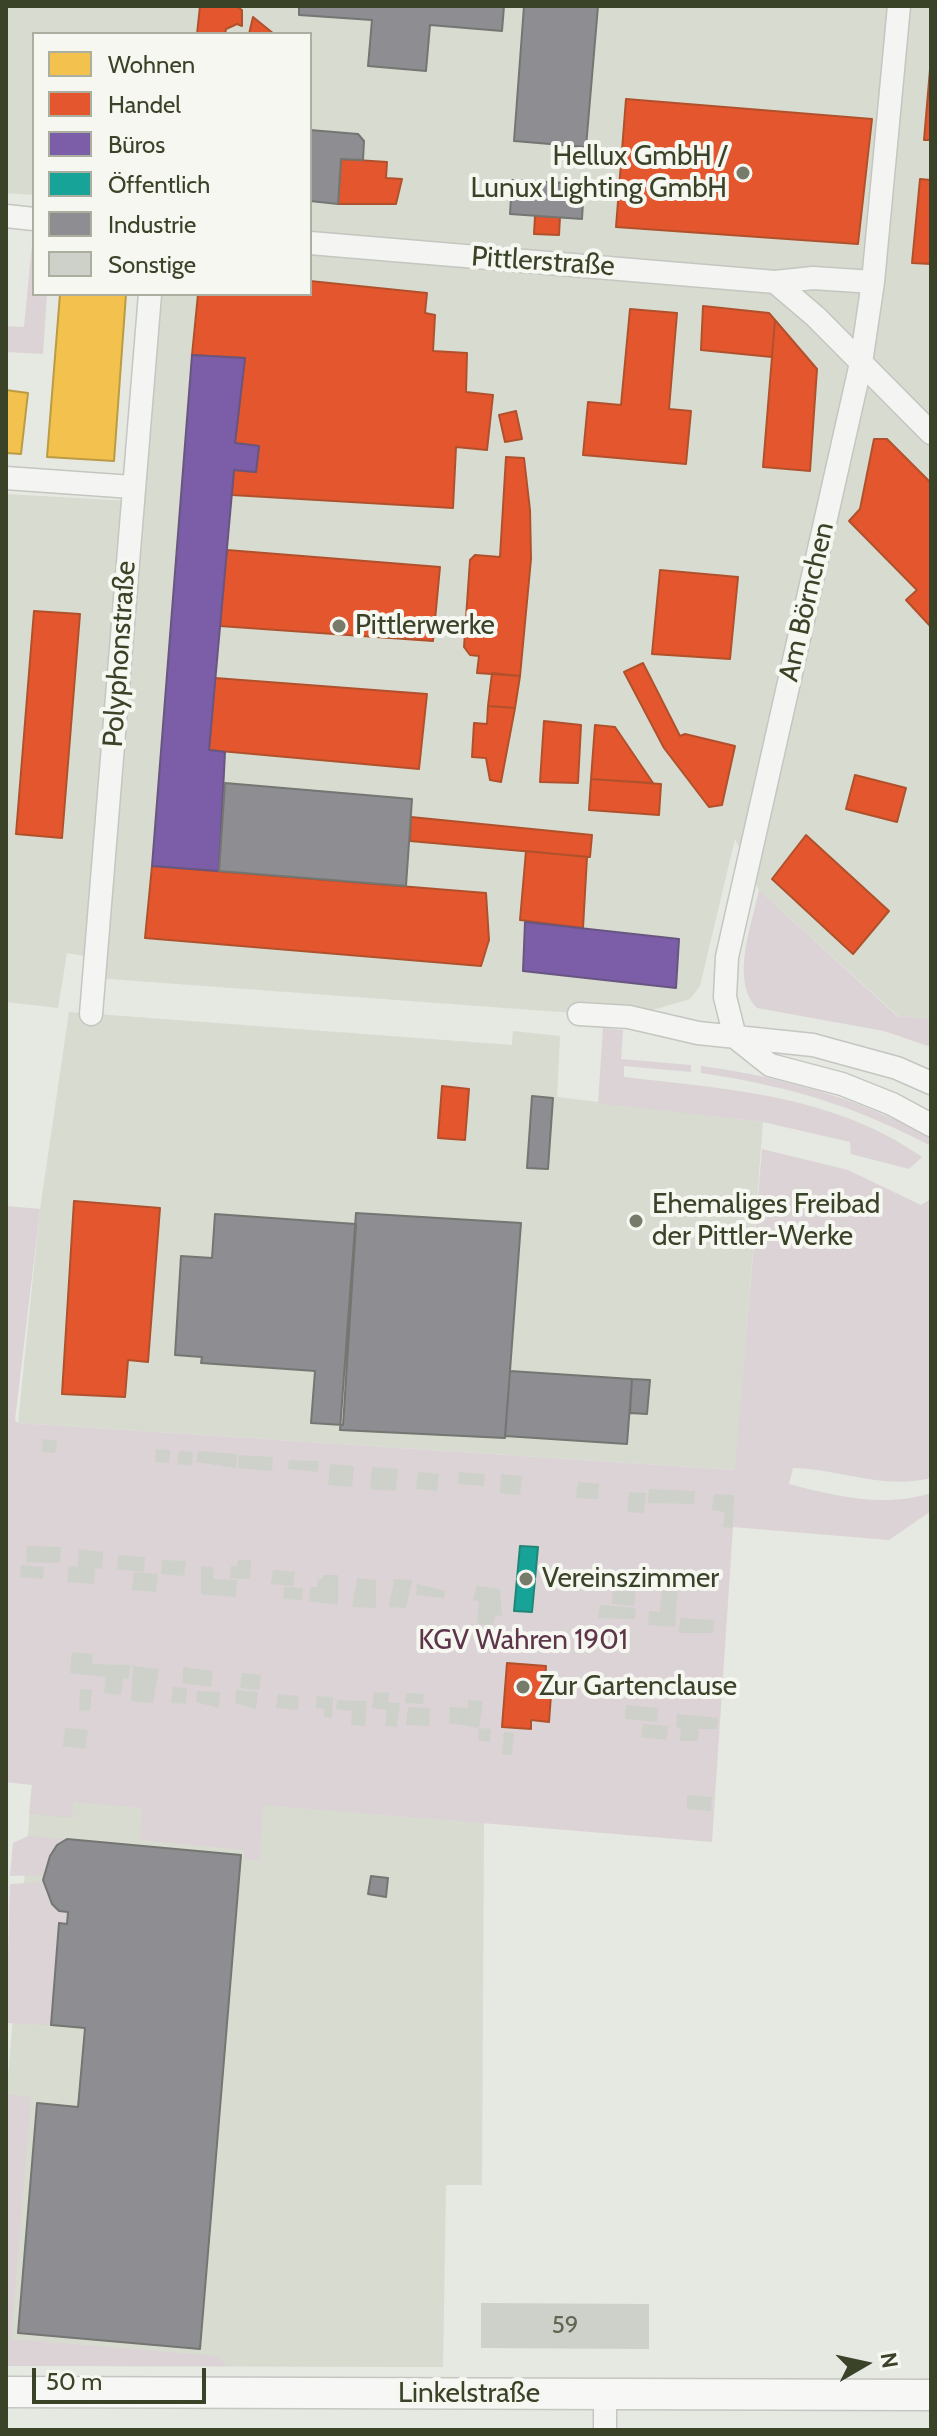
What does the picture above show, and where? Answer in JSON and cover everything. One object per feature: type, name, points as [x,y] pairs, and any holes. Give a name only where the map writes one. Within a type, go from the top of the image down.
[{"type":"main road","name":"Linkelstraße","points":[[6,2392],[931,2395]]},
{"type":"street","name":"Am Börnchen","points":[[735,1037],[725,997],[727,957],[861,363],[873,282],[899,6]]},
{"type":"street","points":[[6,216],[32,219]]},
{"type":"street","name":"Pittlerstraße","points":[[312,243],[775,282],[813,278],[873,282]]},
{"type":"street","points":[[775,282],[931,433]]},
{"type":"street","name":"Polyphonstraße","points":[[91,1014],[150,296]]},
{"type":"street","points":[[6,478],[132,487]]},
{"type":"street","points":[[579,1014],[629,1017],[698,1033],[848,1053],[931,1083]]},
{"type":"street","points":[[735,1037],[770,1065],[842,1084],[892,1104],[931,1125]]},
{"type":"street","points":[[605,2395],[605,2430]]},
{"type":"shaded area","points":[[6,6],[931,6],[931,1019],[898,1016],[759,890],[735,839],[700,986],[690,999],[629,1017],[95,978],[96,958],[67,953],[58,1008],[6,1002],[6,494],[131,501],[150,296],[312,296],[312,32],[32,32],[32,195],[6,193]]},
{"type":"shaded area","points":[[69,1012],[512,1045],[513,1031],[560,1036],[557,1097],[763,1122],[736,1470],[18,1423],[40,1209]]},
{"type":"shaded area","points":[[32,1785],[484,1823],[482,2185],[446,2185],[443,2367],[6,2366],[6,2102]]},
{"type":"green space","points":[[32,244],[32,296],[47,296],[43,354],[6,352],[6,326],[24,327]]},
{"type":"green space","points":[[759,890],[897,1016],[931,1019],[931,1047],[884,1031],[757,1008],[749,996],[744,967]]},
{"type":"green space","points":[[603,1028],[623,1030],[621,1059],[691,1065],[691,1072],[624,1066],[624,1077],[779,1098],[853,1120],[888,1136],[922,1157],[909,1169],[851,1154],[850,1142],[763,1122],[598,1103]]},
{"type":"green space","points":[[701,1066],[818,1090],[901,1122],[928,1136],[931,1146],[847,1108],[763,1084],[701,1073]]},
{"type":"green space","name":"KGV Wahren 1901","points":[[762,1149],[848,1170],[921,1205],[931,1199],[931,1478],[896,1482],[793,1468],[789,1484],[860,1499],[895,1500],[931,1493],[931,1511],[889,1540],[733,1527],[712,1842],[263,1805],[259,1861],[244,1859],[244,1850],[140,1840],[142,1808],[73,1802],[72,1818],[29,1814],[32,1785],[6,1782],[6,1206],[40,1209],[15,1420],[18,1423],[735,1470]]},
{"type":"green space","points":[[28,1836],[67,1839],[51,1854],[44,1875],[10,1876],[13,1843]]},
{"type":"green space","points":[[44,1882],[46,1893],[59,1911],[68,1912],[67,1924],[59,1924],[51,2025],[6,2023],[10,1884]]},
{"type":"green space","points":[[6,2094],[31,2097],[11,2339],[217,2356],[227,2366],[6,2366]]},
{"type":"building: Wohnen","points":[[60,296],[126,296],[114,461],[47,457]]},
{"type":"building: Wohnen","points":[[6,390],[28,393],[21,454],[6,453]]},
{"type":"building: Handel","points":[[200,6],[236,6],[242,10],[242,26],[237,24],[225,32],[197,32]]},
{"type":"building: Handel","points":[[253,17],[272,32],[249,32]]},
{"type":"building: Handel","points":[[931,58],[931,140],[924,140]]},
{"type":"building: Handel","name":"Hellux GmbH / Lunux Lighting GmbH","points":[[626,99],[872,119],[858,244],[616,227]]},
{"type":"building: Handel","points":[[341,159],[387,162],[386,178],[402,179],[396,204],[338,204]]},
{"type":"building: Handel","points":[[920,179],[931,180],[931,264],[912,263]]},
{"type":"building: Handel","points":[[535,216],[560,217],[559,235],[534,234]]},
{"type":"building: Handel","points":[[312,281],[427,293],[425,313],[435,315],[433,351],[467,353],[466,392],[493,395],[487,450],[456,447],[453,508],[232,495],[234,470],[256,472],[259,446],[235,443],[245,358],[192,355],[198,296],[312,296]]},
{"type":"building: Handel","points":[[703,306],[769,313],[775,320],[772,357],[701,350]]},
{"type":"building: Handel","points":[[630,309],[677,313],[669,409],[691,411],[686,464],[583,455],[588,402],[621,405]]},
{"type":"building: Handel","points":[[775,320],[817,369],[810,471],[763,467]]},
{"type":"building: Handel","points":[[516,411],[522,439],[505,442],[499,415]]},
{"type":"building: Handel","points":[[874,439],[887,439],[931,483],[931,627],[906,600],[917,590],[849,521],[860,509]]},
{"type":"building: Handel","points":[[506,457],[524,458],[530,510],[531,559],[520,676],[477,673],[479,656],[470,655],[464,647],[470,560],[475,555],[500,557]]},
{"type":"building: Handel","points":[[227,550],[440,567],[433,641],[220,626]]},
{"type":"building: Handel","points":[[660,570],[738,577],[730,659],[652,654]]},
{"type":"building: Handel","points":[[34,611],[80,614],[62,838],[16,834]]},
{"type":"building: Handel","points":[[643,663],[680,736],[685,734],[735,746],[722,805],[709,807],[664,748],[624,672]]},
{"type":"building: Handel","points":[[492,673],[520,676],[515,708],[488,706]]},
{"type":"building: Handel","points":[[215,678],[427,694],[419,769],[209,750]]},
{"type":"building: Handel","points":[[488,706],[515,708],[501,782],[490,780],[486,758],[472,757],[474,723],[487,724]]},
{"type":"building: Handel","points":[[544,721],[581,725],[578,783],[540,782]]},
{"type":"building: Handel","points":[[595,725],[615,727],[653,783],[591,779]]},
{"type":"building: Handel","points":[[855,775],[906,788],[897,822],[846,809]]},
{"type":"building: Handel","points":[[591,779],[661,784],[659,815],[589,810]]},
{"type":"building: Handel","points":[[411,817],[592,835],[590,857],[410,841]]},
{"type":"building: Handel","points":[[806,835],[889,911],[853,954],[772,879]]},
{"type":"building: Handel","points":[[526,851],[587,857],[583,928],[520,920]]},
{"type":"building: Handel","points":[[152,866],[486,893],[489,940],[481,966],[145,938]]},
{"type":"building: Handel","points":[[442,1086],[469,1089],[465,1140],[438,1138]]},
{"type":"building: Handel","points":[[74,1201],[160,1208],[148,1362],[128,1360],[125,1397],[62,1394]]},
{"type":"building: Handel","points":[[507,1663],[546,1666],[544,1694],[551,1695],[549,1722],[531,1720],[531,1729],[502,1727]]},
{"type":"building: Büros","points":[[192,355],[245,358],[235,443],[259,446],[256,472],[234,470],[209,750],[225,752],[219,871],[152,866]]},
{"type":"building: Büros","points":[[525,922],[679,939],[676,988],[523,971]]},
{"type":"building: Öffentlich","name":"Vereinszimmer","points":[[520,1546],[538,1547],[532,1612],[514,1611]]},
{"type":"building: Industrie","points":[[299,6],[504,6],[502,31],[430,25],[426,71],[368,66],[372,20],[299,15]]},
{"type":"building: Industrie","points":[[524,6],[598,6],[586,147],[514,141]]},
{"type":"building: Industrie","points":[[312,130],[358,134],[364,141],[363,160],[341,159],[338,204],[312,201]]},
{"type":"building: Industrie","points":[[512,180],[584,184],[582,219],[510,214]]},
{"type":"building: Industrie","points":[[225,783],[412,799],[406,886],[219,871]]},
{"type":"building: Industrie","points":[[532,1096],[553,1098],[548,1169],[527,1168]]},
{"type":"building: Industrie","points":[[356,1213],[521,1223],[505,1438],[340,1430]]},
{"type":"building: Industrie","points":[[215,1214],[356,1224],[343,1425],[311,1423],[315,1371],[201,1363],[202,1357],[175,1355],[181,1256],[212,1258]]},
{"type":"building: Industrie","points":[[510,1371],[632,1379],[627,1444],[505,1436]]},
{"type":"building: Industrie","points":[[632,1379],[650,1380],[647,1414],[630,1413]]},
{"type":"building: Industrie","points":[[67,1839],[241,1855],[200,2349],[18,2333],[37,2103],[78,2107],[85,2028],[51,2025],[59,1923],[67,1924],[68,1912],[59,1911],[52,1904],[43,1880],[50,1856],[57,1845]]},
{"type":"building: Industrie","points":[[371,1876],[388,1878],[386,1897],[368,1894]]},
{"type":"building: Sonstige","points":[[43,1439],[57,1441],[55,1453],[42,1452]]},
{"type":"building: Sonstige","points":[[156,1449],[170,1450],[169,1463],[155,1462]]},
{"type":"building: Sonstige","points":[[179,1451],[193,1452],[192,1466],[177,1464]]},
{"type":"building: Sonstige","points":[[198,1451],[237,1454],[236,1468],[196,1462]]},
{"type":"building: Sonstige","points":[[239,1455],[273,1457],[272,1471],[238,1468]]},
{"type":"building: Sonstige","points":[[289,1460],[319,1461],[318,1472],[288,1469]]},
{"type":"building: Sonstige","points":[[330,1464],[354,1466],[352,1487],[328,1485]]},
{"type":"building: Sonstige","points":[[372,1467],[398,1469],[396,1491],[370,1489]]},
{"type":"building: Sonstige","points":[[418,1472],[439,1474],[437,1491],[416,1489]]},
{"type":"building: Sonstige","points":[[459,1472],[485,1474],[484,1486],[458,1484]]},
{"type":"building: Sonstige","points":[[501,1474],[522,1476],[520,1495],[500,1493]]},
{"type":"building: Sonstige","points":[[578,1482],[599,1484],[598,1499],[576,1498]]},
{"type":"building: Sonstige","points":[[649,1489],[695,1491],[694,1504],[648,1503]]},
{"type":"building: Sonstige","points":[[629,1492],[646,1493],[644,1513],[627,1512]]},
{"type":"building: Sonstige","points":[[714,1494],[734,1495],[733,1528],[723,1527],[725,1512],[712,1510]]},
{"type":"building: Sonstige","points":[[27,1546],[61,1547],[60,1563],[26,1562]]},
{"type":"building: Sonstige","points":[[79,1549],[103,1552],[102,1569],[95,1568],[94,1584],[67,1582],[69,1566],[78,1567]]},
{"type":"building: Sonstige","points":[[118,1555],[145,1557],[144,1572],[117,1569]]},
{"type":"building: Sonstige","points":[[162,1560],[186,1561],[184,1576],[161,1574]]},
{"type":"building: Sonstige","points":[[238,1560],[251,1560],[250,1579],[230,1578],[231,1566],[237,1566]]},
{"type":"building: Sonstige","points":[[21,1565],[44,1567],[43,1579],[20,1577]]},
{"type":"building: Sonstige","points":[[201,1566],[214,1567],[213,1579],[237,1580],[236,1597],[201,1594]]},
{"type":"building: Sonstige","points":[[273,1570],[295,1572],[293,1586],[271,1584]]},
{"type":"building: Sonstige","points":[[134,1572],[158,1574],[156,1592],[132,1590]]},
{"type":"building: Sonstige","points":[[323,1575],[338,1575],[338,1605],[309,1601],[310,1587],[317,1587],[318,1579],[323,1579]]},
{"type":"building: Sonstige","points":[[357,1578],[376,1580],[376,1608],[352,1607]]},
{"type":"building: Sonstige","points":[[394,1579],[412,1580],[406,1608],[389,1607]]},
{"type":"building: Sonstige","points":[[417,1584],[445,1591],[444,1598],[416,1595]]},
{"type":"building: Sonstige","points":[[663,1584],[678,1585],[675,1627],[648,1625],[649,1611],[660,1612]]},
{"type":"building: Sonstige","points":[[614,1585],[636,1587],[634,1606],[612,1604]]},
{"type":"building: Sonstige","points":[[477,1586],[500,1589],[502,1616],[495,1615],[493,1625],[477,1624],[479,1601],[473,1600]]},
{"type":"building: Sonstige","points":[[284,1587],[303,1588],[302,1600],[283,1599]]},
{"type":"building: Sonstige","points":[[600,1605],[636,1608],[635,1619],[598,1618]]},
{"type":"building: Sonstige","points":[[680,1618],[714,1620],[713,1633],[679,1633]]},
{"type":"building: Sonstige","points":[[72,1652],[93,1654],[92,1664],[130,1665],[129,1679],[123,1678],[121,1695],[104,1693],[106,1677],[70,1673]]},
{"type":"building: Sonstige","points":[[133,1666],[159,1669],[153,1703],[131,1701]]},
{"type":"building: Sonstige","points":[[183,1667],[213,1671],[211,1687],[183,1683]]},
{"type":"building: Sonstige","points":[[242,1673],[261,1675],[259,1690],[240,1688]]},
{"type":"building: Sonstige","points":[[173,1687],[187,1688],[186,1704],[171,1703]]},
{"type":"building: Sonstige","points":[[80,1689],[92,1690],[90,1711],[79,1710]]},
{"type":"building: Sonstige","points":[[236,1690],[258,1692],[256,1709],[235,1703]]},
{"type":"building: Sonstige","points":[[197,1691],[220,1692],[219,1708],[196,1702]]},
{"type":"building: Sonstige","points":[[374,1692],[389,1693],[388,1702],[400,1703],[397,1727],[385,1726],[387,1710],[372,1708]]},
{"type":"building: Sonstige","points":[[406,1693],[424,1694],[423,1704],[405,1703]]},
{"type":"building: Sonstige","points":[[278,1694],[299,1696],[298,1710],[276,1708]]},
{"type":"building: Sonstige","points":[[317,1696],[333,1697],[332,1718],[324,1717],[325,1709],[316,1708]]},
{"type":"building: Sonstige","points":[[337,1700],[367,1701],[365,1726],[351,1725],[352,1711],[336,1709]]},
{"type":"building: Sonstige","points":[[468,1700],[483,1701],[479,1728],[449,1723],[450,1707],[468,1708]]},
{"type":"building: Sonstige","points":[[626,1705],[658,1708],[657,1722],[625,1719]]},
{"type":"building: Sonstige","points":[[408,1707],[430,1708],[429,1726],[406,1725]]},
{"type":"building: Sonstige","points":[[677,1714],[718,1718],[717,1729],[699,1729],[698,1741],[680,1741],[681,1728],[676,1727]]},
{"type":"building: Sonstige","points":[[643,1724],[668,1726],[666,1740],[641,1737]]},
{"type":"building: Sonstige","points":[[65,1728],[88,1730],[85,1749],[63,1746]]},
{"type":"building: Sonstige","points":[[479,1728],[491,1729],[490,1742],[478,1740]]},
{"type":"building: Sonstige","points":[[504,1732],[514,1733],[512,1755],[502,1754]]},
{"type":"building: Sonstige","points":[[687,1795],[712,1797],[711,1811],[687,1809]]},
{"type":"building: Sonstige","points":[[481,2303],[649,2304],[649,2349],[481,2348]]},
{"type":"place","name":"Hellux GmbH / Lunux Lighting GmbH","points":[[743,173]]},
{"type":"place","name":"Pittlerwerke","points":[[339,626]]},
{"type":"place","name":"Ehemaliges Freibad der Pittler-Werke","points":[[636,1221]]},
{"type":"place","name":"Vereinszimmer","points":[[526,1579]]},
{"type":"place","name":"Zur Gartenclause","points":[[523,1687]]}]
